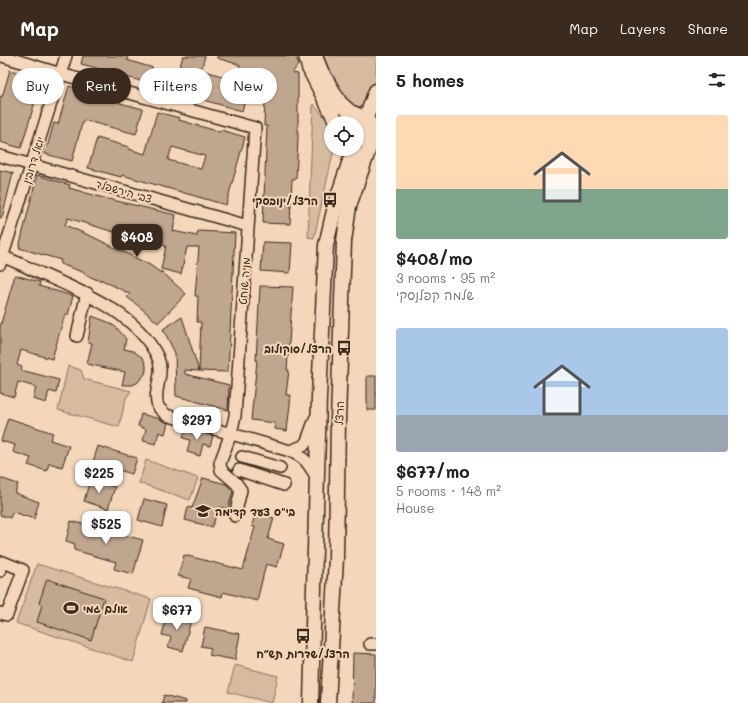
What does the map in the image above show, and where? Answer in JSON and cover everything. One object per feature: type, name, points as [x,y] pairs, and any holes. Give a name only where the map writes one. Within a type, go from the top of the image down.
[{"type":"main road","points":[[306,56],[309,68],[333,116]]},
{"type":"main road","points":[[315,56],[321,71],[340,103],[350,112],[365,130]]},
{"type":"main road","name":"הרצל","points":[[328,703],[336,558],[344,241],[349,206],[365,130],[376,91]]},
{"type":"main road","points":[[326,102],[336,116]]},
{"type":"main road","name":"הרצל","points":[[311,703],[319,397],[326,245],[336,202],[350,156]]},
{"type":"street","points":[[2,56],[41,68]]},
{"type":"street","name":"יואל דרובין","points":[[63,68],[66,56]]},
{"type":"street","name":"מניה שוחט","points":[[64,75],[254,128],[235,416],[231,433],[220,463],[221,470],[224,474],[236,483],[241,490],[235,516]]},
{"type":"street","name":"יואל דרובין","points":[[1,259],[51,104]]},
{"type":"street","name":"צבי הירשפלד","points":[[0,156],[248,226]]},
{"type":"street","points":[[1,259],[87,293],[116,311],[145,337],[158,358],[161,370],[157,395],[158,406],[166,414],[290,451],[302,456],[317,478]]},
{"type":"street","points":[[77,336],[87,293]]},
{"type":"street","points":[[290,451],[303,446],[310,435],[319,397]]},
{"type":"street","points":[[256,476],[260,442]]},
{"type":"street","points":[[242,456],[280,468]]},
{"type":"street","points":[[240,470],[284,485]]},
{"type":"street","points":[[0,571],[3,562],[23,570],[7,615],[0,613]]},
{"type":"shaded area","points":[[315,56],[376,56],[376,91],[372,103],[362,107],[340,103]]},
{"type":"shaded area","points":[[313,104],[324,116],[324,156],[332,156],[314,238],[308,237]]},
{"type":"shaded area","points":[[68,366],[81,370],[84,379],[131,391],[126,398],[119,427],[58,410]]},
{"type":"shaded area","points":[[146,460],[198,478],[190,500],[139,483]]},
{"type":"shaded area","points":[[37,564],[151,599],[133,662],[16,623]]},
{"type":"shaded area","points":[[235,665],[278,676],[272,703],[228,692]]},
{"type":"building","points":[[83,56],[128,56],[127,60],[153,68],[139,68],[139,80],[131,78],[131,68],[96,68],[81,64]]},
{"type":"building","points":[[183,56],[205,56],[202,68],[179,68]]},
{"type":"building","points":[[217,56],[295,56],[299,64],[292,73],[298,74],[298,138],[296,179],[292,179],[290,224],[263,223],[267,126],[264,126],[265,104],[277,104],[277,68],[239,68],[240,65],[217,58]]},
{"type":"building","points":[[10,70],[12,71],[12,104],[34,104],[21,148],[0,142],[0,96],[2,97]]},
{"type":"building","points":[[212,73],[220,75],[220,104],[244,104],[242,111],[212,102]]},
{"type":"building","points":[[69,86],[72,87],[72,104],[124,104],[143,109],[136,134],[83,120],[72,161],[45,154],[54,123],[58,124]]},
{"type":"building","points":[[157,112],[180,118],[179,120],[220,132],[221,130],[245,137],[226,205],[122,175],[121,177],[88,168],[97,138],[129,147],[129,149],[145,154]],"holes":[[[172,147],[205,156],[201,169],[168,160]]]},
{"type":"building","points":[[0,170],[13,173],[2,218],[0,218]]},
{"type":"building","points":[[37,175],[70,185],[69,188],[176,215],[173,231],[197,236],[198,231],[235,233],[228,372],[199,371],[201,322],[197,322],[198,296],[195,296],[199,247],[187,247],[181,274],[161,269],[166,246],[141,241],[139,245],[123,241],[124,235],[68,218],[65,225],[150,265],[161,273],[161,271],[186,294],[158,323],[127,297],[130,294],[100,279],[100,281],[84,274],[85,273],[60,264],[61,260],[19,248]]},
{"type":"building","points":[[263,242],[292,243],[290,273],[261,271]]},
{"type":"building","points":[[15,275],[40,282],[39,286],[73,296],[68,315],[65,314],[52,359],[21,350],[17,365],[22,367],[21,370],[59,380],[56,393],[49,391],[46,403],[33,399],[36,387],[18,382],[14,397],[0,393],[0,327]]},
{"type":"building","points":[[260,286],[293,287],[287,370],[289,370],[286,395],[291,395],[287,431],[275,429],[275,423],[251,420],[257,361]]},
{"type":"building","points":[[92,316],[108,322],[117,328],[126,339],[124,349],[133,351],[143,358],[146,365],[146,370],[145,374],[137,383],[132,385],[122,385],[125,372],[87,364],[92,343],[88,342]]},
{"type":"building","points":[[182,317],[199,371],[185,370],[185,374],[229,385],[228,410],[176,396],[175,353],[163,329]]},
{"type":"building","points":[[367,376],[376,376],[376,410],[367,410]]},
{"type":"building","points":[[141,414],[160,419],[168,423],[165,434],[159,432],[156,444],[143,441],[146,429],[138,426]]},
{"type":"building","points":[[8,418],[53,433],[50,440],[69,446],[62,467],[49,463],[47,471],[28,465],[31,458],[13,452],[15,445],[1,441]]},
{"type":"building","points":[[186,428],[213,436],[210,446],[203,444],[200,456],[187,452],[190,440],[183,438]]},
{"type":"building","points":[[98,446],[137,458],[132,474],[93,462]]},
{"type":"building","points":[[0,478],[18,484],[15,493],[39,502],[34,519],[13,512],[10,518],[0,515]]},
{"type":"building","points":[[203,478],[226,484],[233,491],[228,509],[219,507],[212,527],[185,520],[188,507],[192,508]]},
{"type":"building","points":[[90,480],[115,487],[108,509],[84,501]]},
{"type":"building","points":[[144,499],[167,505],[162,527],[138,520]]},
{"type":"building","points":[[255,513],[274,518],[268,539],[284,544],[277,567],[266,564],[257,601],[223,592],[222,597],[188,588],[191,579],[178,576],[184,555],[243,570],[255,527],[252,526]]},
{"type":"building","points":[[71,521],[143,540],[133,574],[114,569],[116,562],[74,550],[75,544],[66,541]]},
{"type":"building","name":"אולם גמי","points":[[47,579],[104,598],[91,640],[37,622],[42,605],[39,603]]},
{"type":"building","points":[[167,614],[191,620],[183,651],[168,647],[171,637],[162,635]]},
{"type":"building","points":[[205,627],[240,634],[235,660],[209,655],[211,648],[201,646]]},
{"type":"building","points":[[353,653],[376,654],[376,703],[352,703]]},
{"type":"building","points":[[164,695],[186,701],[186,703],[162,703]]},
{"type":"place","name":"הרצל/ינובסקי","points":[[330,200]]},
{"type":"place","name":"הרצל/סוקולוב","points":[[344,348]]},
{"type":"place","name":"בי\"ס צעד קדימה","points":[[203,511]]},
{"type":"place","name":"אולם גמי","points":[[71,608]]},
{"type":"place","name":"הרצל/שדרות תש״ח","points":[[303,636]]}]
